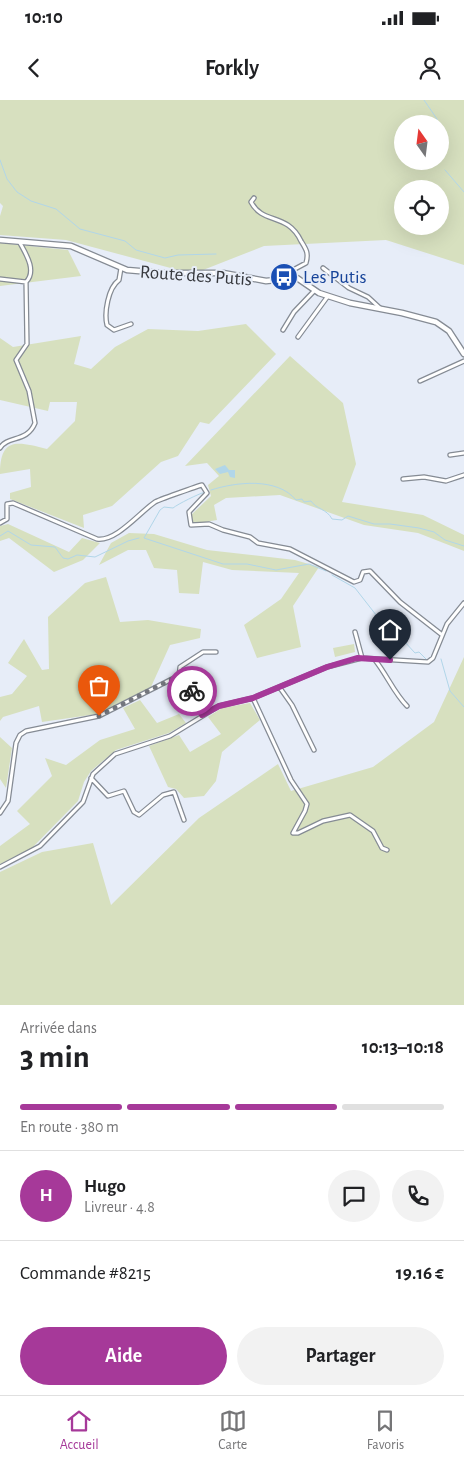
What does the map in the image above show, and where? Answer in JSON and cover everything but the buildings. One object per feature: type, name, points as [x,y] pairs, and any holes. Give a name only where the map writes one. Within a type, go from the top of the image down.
[{"type":"street","points":[[254,198],[251,202],[259,211],[295,229],[307,250],[306,263],[294,270],[287,279]]},
{"type":"street","name":"Route des Putis","points":[[0,240],[71,246],[121,268],[162,273],[223,273],[266,281],[297,278],[328,296],[361,306],[380,308],[430,320],[444,326],[464,354]]},
{"type":"street","points":[[0,448],[4,443],[26,436],[35,423],[29,391],[16,360],[26,344],[26,282],[30,276],[31,268],[20,243]]},
{"type":"street","points":[[121,268],[119,280],[113,284],[104,315],[107,325],[114,330],[131,324]]},
{"type":"street","points":[[323,268],[350,288],[368,296],[380,308]]},
{"type":"street","points":[[0,279],[26,282]]},
{"type":"street","points":[[283,330],[294,312],[315,290]]},
{"type":"street","points":[[298,337],[328,296]]},
{"type":"street","points":[[420,380],[464,361]]},
{"type":"street","points":[[450,455],[464,453]]},
{"type":"street","points":[[403,479],[424,477],[446,481],[464,475]]},
{"type":"street","points":[[0,523],[7,519],[7,504],[13,503],[97,539],[104,540],[121,531],[156,501],[202,485],[207,493],[189,512],[191,525],[209,524],[223,530],[250,536],[258,543],[290,549],[354,582],[360,580],[363,572],[370,571],[400,602],[441,634]]},
{"type":"street","points":[[0,867],[40,846],[83,802],[90,778],[115,754],[170,736],[219,706],[253,698],[327,667],[362,658],[428,662],[433,658],[441,634],[464,603]]},
{"type":"street","points":[[355,632],[362,658]]},
{"type":"street","points":[[179,677],[180,667],[202,652],[216,652]]},
{"type":"street","points":[[375,659],[386,674],[399,698],[407,706]]},
{"type":"street","points":[[179,677],[186,681],[202,715]]},
{"type":"street","points":[[0,813],[8,801],[16,743],[23,732],[99,716],[179,677]]},
{"type":"street","points":[[280,688],[292,705],[314,750]]},
{"type":"street","points":[[253,698],[291,780],[307,804],[305,812],[293,833],[298,833],[328,819],[350,815],[373,831],[382,848],[387,850]]},
{"type":"street","points":[[90,778],[108,796],[124,791],[134,812],[139,815],[164,794],[174,792],[184,820]]},
{"type":"green space","points":[[0,100],[464,100],[464,265],[386,240],[264,246],[193,274],[66,240],[0,235],[0,216],[3,206],[0,203]]},
{"type":"green space","points":[[0,243],[68,250],[81,276],[0,286]]},
{"type":"green space","points":[[246,324],[276,354],[209,424],[200,422],[178,456],[161,462],[112,506],[83,515],[84,528],[10,499],[10,493],[31,487],[30,469],[0,474],[3,453],[7,448],[19,444],[47,449],[75,421],[77,402],[50,402],[48,411],[0,400],[0,338],[13,347],[81,336],[74,364],[91,369],[115,347],[148,329],[198,331]]},
{"type":"green space","points":[[290,356],[343,403],[356,464],[342,502],[423,515],[464,535],[464,551],[418,533],[364,525],[280,495],[226,498],[214,505],[217,520],[194,524],[191,515],[211,496],[208,485],[219,476],[207,463],[185,466]]},
{"type":"green space","points":[[8,524],[69,552],[82,538],[100,543],[83,560],[54,572],[9,538],[0,541],[0,526]]},
{"type":"green space","points":[[129,533],[154,534],[207,550],[295,560],[319,567],[293,606],[301,647],[257,658],[244,625],[281,599],[299,573],[232,570],[203,562],[199,594],[179,593],[177,570],[154,568],[146,550],[128,550],[99,565],[111,543]]},
{"type":"green space","points":[[106,577],[120,622],[148,620],[201,629],[200,638],[170,645],[151,687],[97,714],[42,722],[39,706],[3,717],[0,721],[0,697],[12,694],[27,676],[8,663],[24,639],[42,670],[49,669],[48,617],[85,583]]},
{"type":"green space","points":[[354,644],[355,652],[335,657],[333,648]]},
{"type":"green space","points":[[464,657],[464,1005],[0,1005],[0,872],[42,852],[93,843],[111,905],[199,818],[278,764],[291,791],[373,767],[434,722]]},
{"type":"green space","points":[[140,700],[157,723],[179,714],[186,723],[169,733],[116,750],[91,771],[84,782],[78,801],[32,848],[0,864],[0,846],[30,824],[17,811],[52,776],[45,758],[66,765],[100,740],[135,729],[123,708]]},
{"type":"green space","points":[[250,703],[260,720],[222,752],[216,781],[204,796],[184,798],[176,789],[168,787],[149,746],[179,735],[190,752],[221,734],[208,717],[222,708]]},
{"type":"green space","points":[[0,737],[12,748],[6,788],[0,779]]},
{"type":"water","points":[[225,465],[229,470],[235,470],[235,478],[230,477],[228,472],[220,474],[215,469]]},
{"type":"waterway","points":[[424,100],[434,115]]},
{"type":"waterway","points":[[0,160],[7,179],[17,192],[31,201],[56,209],[80,229],[125,241],[136,250],[165,258],[178,255],[216,254]]},
{"type":"waterway","points":[[445,170],[464,192]]},
{"type":"waterway","points":[[211,490],[232,485],[256,483],[267,485],[288,493],[296,500],[311,501],[332,519],[342,520],[348,516],[374,524],[419,528],[434,532],[445,540],[464,546]]},
{"type":"waterway","points":[[205,492],[173,508],[164,507],[160,510],[144,538],[223,564],[247,564],[276,570],[309,564],[326,571]]},
{"type":"waterway","points":[[0,536],[8,531],[31,545],[55,547],[63,558],[68,559],[77,555],[95,557],[128,541],[139,538]]},
{"type":"waterway","points":[[332,575],[355,588],[380,620],[392,628],[415,653],[419,652],[427,660]]},
{"type":"waterway","points":[[441,659],[450,691],[464,707]]},
{"type":"way so far","points":[[99,716],[176,677],[184,679],[192,691]]},
{"type":"place","name":"Les Putis","points":[[284,277]]},
{"type":"route","points":[[192,691],[202,715],[219,706],[253,698],[327,667],[357,658],[390,660]]}]
